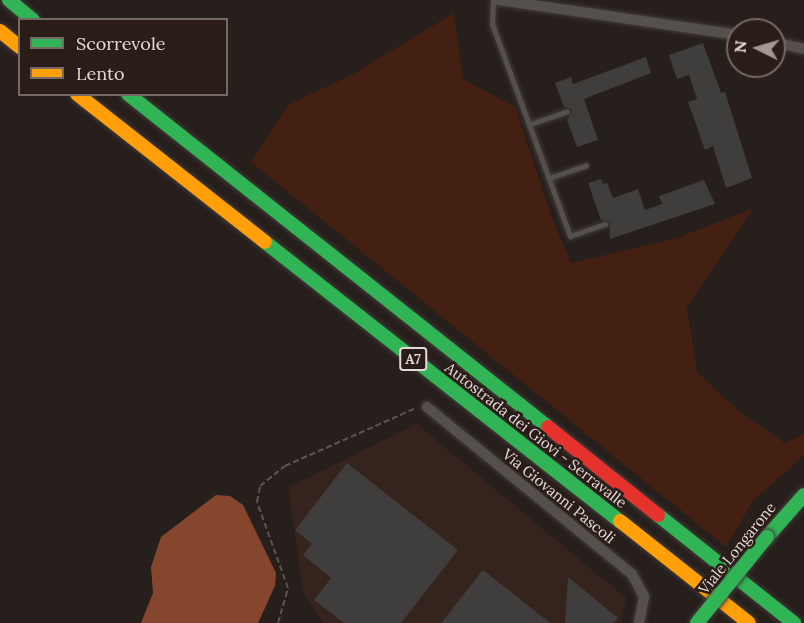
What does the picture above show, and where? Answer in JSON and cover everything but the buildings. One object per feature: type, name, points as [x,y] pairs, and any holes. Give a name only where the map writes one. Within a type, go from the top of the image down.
[{"type":"main road","points":[[9,0],[31,18]]},
{"type":"main road","points":[[0,30],[18,45]]},
{"type":"main road","name":"Autostrada dei Giovi - Serravalle","points":[[80,96],[749,623]]},
{"type":"main road","name":"Autostrada dei Giovi - Serravalle","points":[[131,96],[794,623]]},
{"type":"main road","name":"Viale Longarone","points":[[697,623],[804,495]]},
{"type":"street","points":[[499,0],[726,33]]},
{"type":"street","points":[[786,45],[804,49]]},
{"type":"street","name":"Via Giovanni Pascoli","points":[[427,407],[632,574],[644,597],[639,623]]},
{"type":"lane","points":[[493,0],[492,24],[531,124],[570,236],[605,224]]},
{"type":"lane","points":[[531,124],[567,111]]},
{"type":"lane","points":[[549,178],[586,165]]},
{"type":"path","points":[[278,623],[288,588],[257,502],[266,478],[410,410],[427,407]]},
{"type":"shaded area","points":[[454,13],[463,79],[515,107],[552,218],[571,263],[677,238],[754,208],[687,307],[697,372],[742,414],[785,443],[804,434],[804,455],[753,501],[726,547],[251,162],[288,105],[355,73]]},
{"type":"shaded area","points":[[417,424],[626,598],[621,623],[323,623],[303,591],[288,487]]},
{"type":"shaded area","points":[[216,495],[230,496],[243,505],[276,573],[275,586],[258,623],[141,623],[153,593],[151,567],[161,537]]},
{"type":"traffic: fast","points":[[9,0],[31,18]]},
{"type":"traffic: fast","points":[[131,96],[548,427]]},
{"type":"traffic: fast","points":[[265,242],[620,521]]},
{"type":"traffic: fast","points":[[767,537],[804,495]]},
{"type":"traffic: fast","points":[[658,515],[794,623]]},
{"type":"traffic: fast","points":[[697,623],[767,537]]},
{"type":"traffic: slow","points":[[0,31],[18,45]]},
{"type":"traffic: slow","points":[[80,96],[265,242]]},
{"type":"traffic: slow","points":[[620,521],[749,623]]},
{"type":"traffic: jam","points":[[548,427],[658,515]]}]
